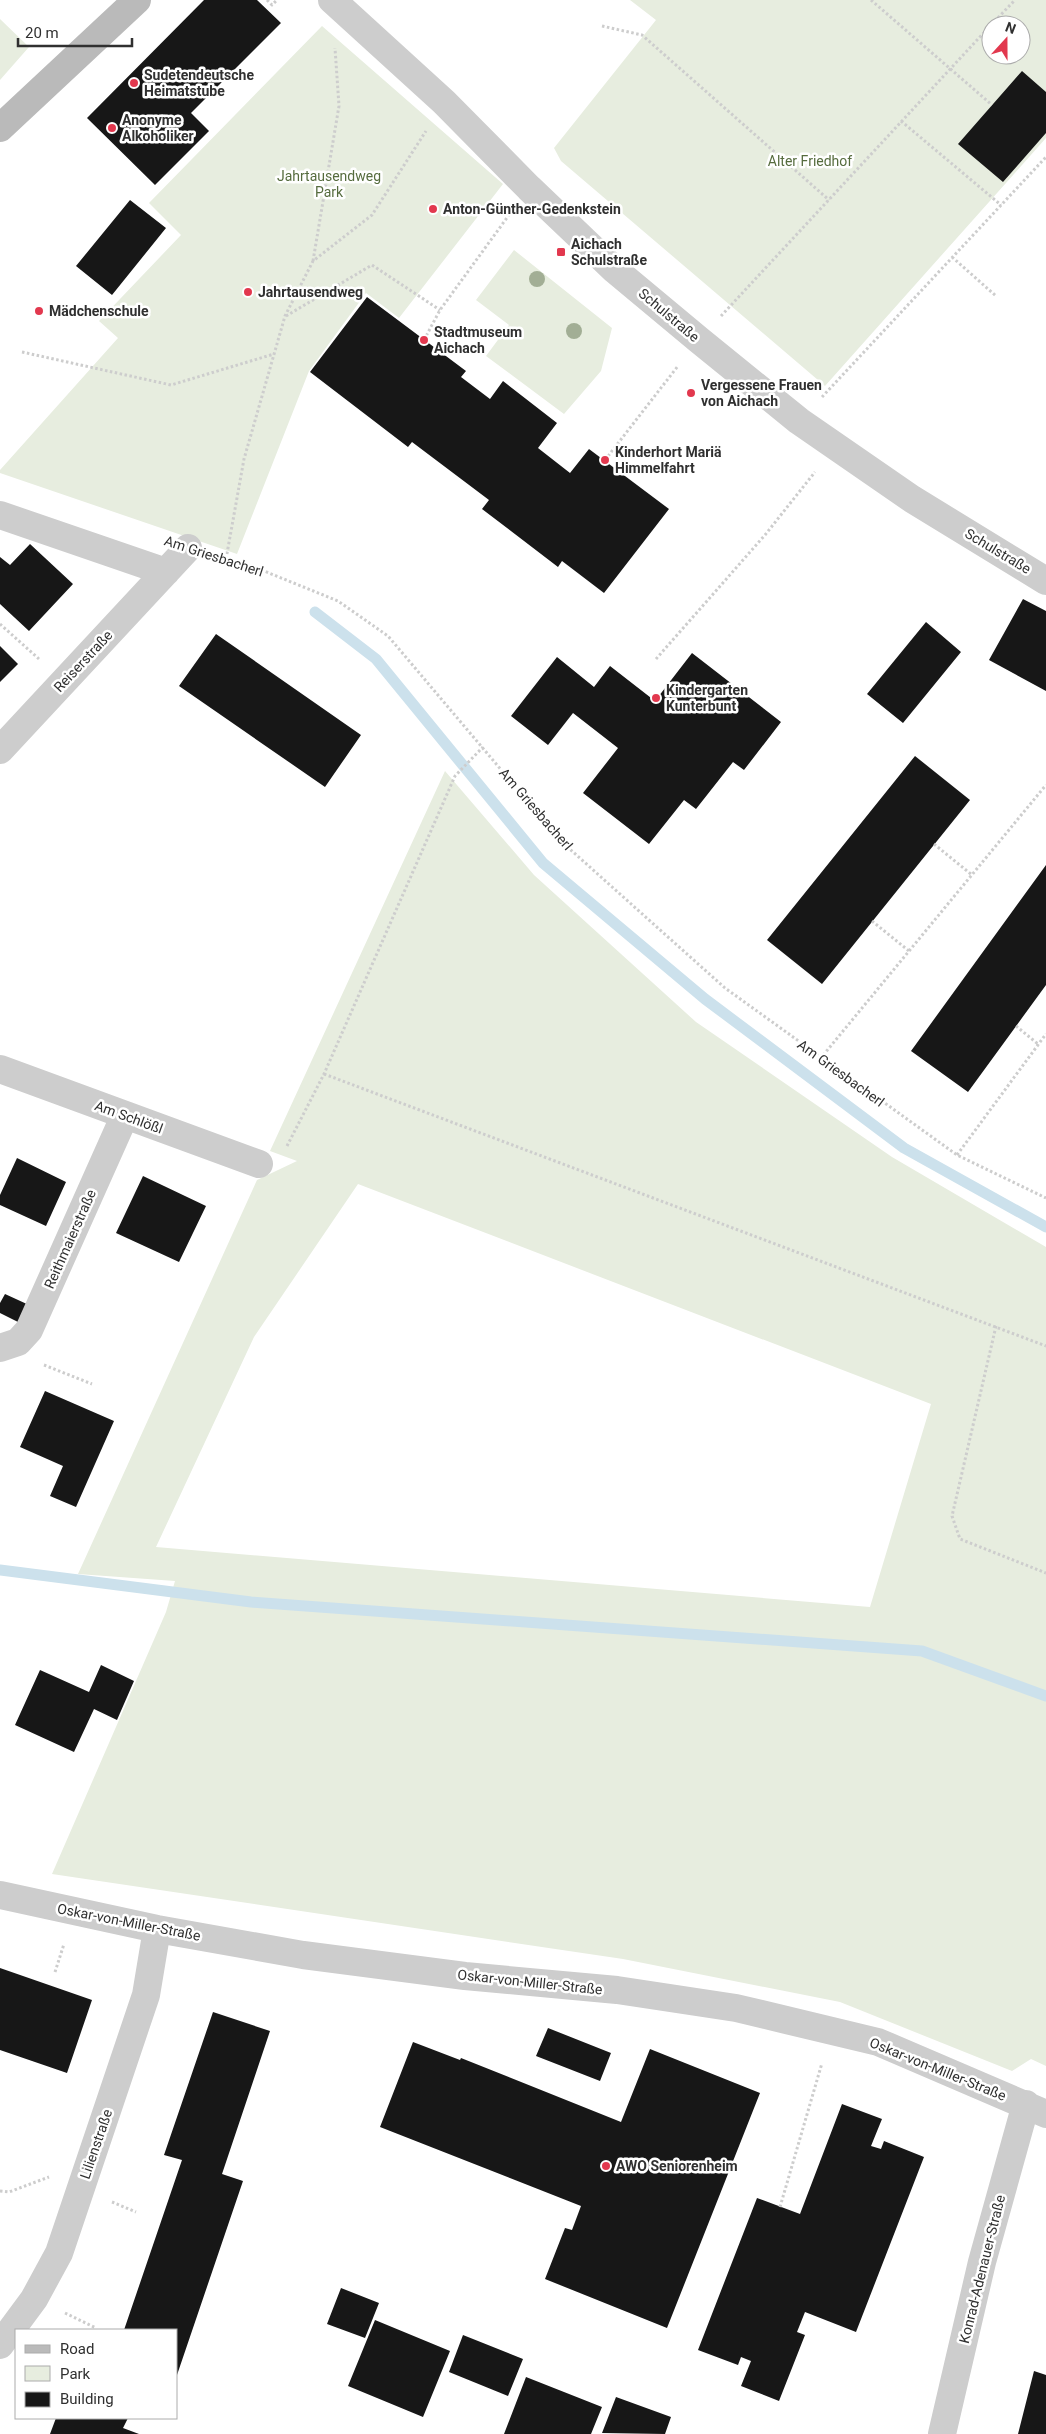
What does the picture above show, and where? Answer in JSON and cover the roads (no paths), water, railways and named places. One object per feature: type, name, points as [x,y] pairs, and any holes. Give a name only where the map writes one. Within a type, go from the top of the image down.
[{"type":"main road","points":[[0,128],[137,0]]},
{"type":"street","name":"Schulstraße","points":[[332,0],[444,102],[529,188],[615,270],[699,340],[799,421],[933,512],[1046,580]]},
{"type":"street","points":[[0,515],[166,572]]},
{"type":"street","name":"Reiserstraße","points":[[0,750],[188,548]]},
{"type":"street","name":"Am Schlößl","points":[[0,1069],[259,1164]]},
{"type":"street","name":"Reithmaierstraße","points":[[0,1348],[18,1342],[29,1330],[125,1115]]},
{"type":"street","name":"Oskar-von-Miller-Straße","points":[[0,1895],[157,1929],[303,1955],[465,1976],[617,1990],[736,2008],[878,2042],[1036,2109]]},
{"type":"street","name":"Lilienstraße","points":[[0,2345],[34,2299],[59,2252],[146,1995],[157,1929]]},
{"type":"street","name":"Konrad-Adenauer-Straße","points":[[942,2434],[982,2262],[1036,2109]]},
{"type":"waterway","points":[[315,612],[376,659],[543,863],[705,999],[904,1148],[1046,1227]]},
{"type":"waterway","points":[[0,1570],[251,1602],[922,1651],[1046,1696]]},
{"type":"place","name":"Sudetendeutsche Heimatstube","points":[[134,83]]},
{"type":"place","name":"Anonyme Alkoholiker","points":[[112,128]]},
{"type":"place","name":"Anton-Günther-Gedenkstein","points":[[433,209]]},
{"type":"place","name":"Aichach Schulstraße","points":[[561,252]]},
{"type":"place","name":"Jahrtausendweg","points":[[248,292]]},
{"type":"place","name":"Mädchenschule","points":[[39,311]]},
{"type":"place","name":"Stadtmuseum Aichach","points":[[424,340]]},
{"type":"place","name":"Vergessene Frauen von Aichach","points":[[691,393]]},
{"type":"place","name":"Kinderhort Mariä Himmelfahrt","points":[[605,460]]},
{"type":"place","name":"Kindergarten Kunterbunt","points":[[656,698]]},
{"type":"place","name":"AWO Seniorenheim","points":[[606,2166]]},
{"type":"park label","name":"Alter Friedhof","points":[[810,161]]},
{"type":"park label","name":"Jahrtausendweg Park","points":[[329,184]]}]
